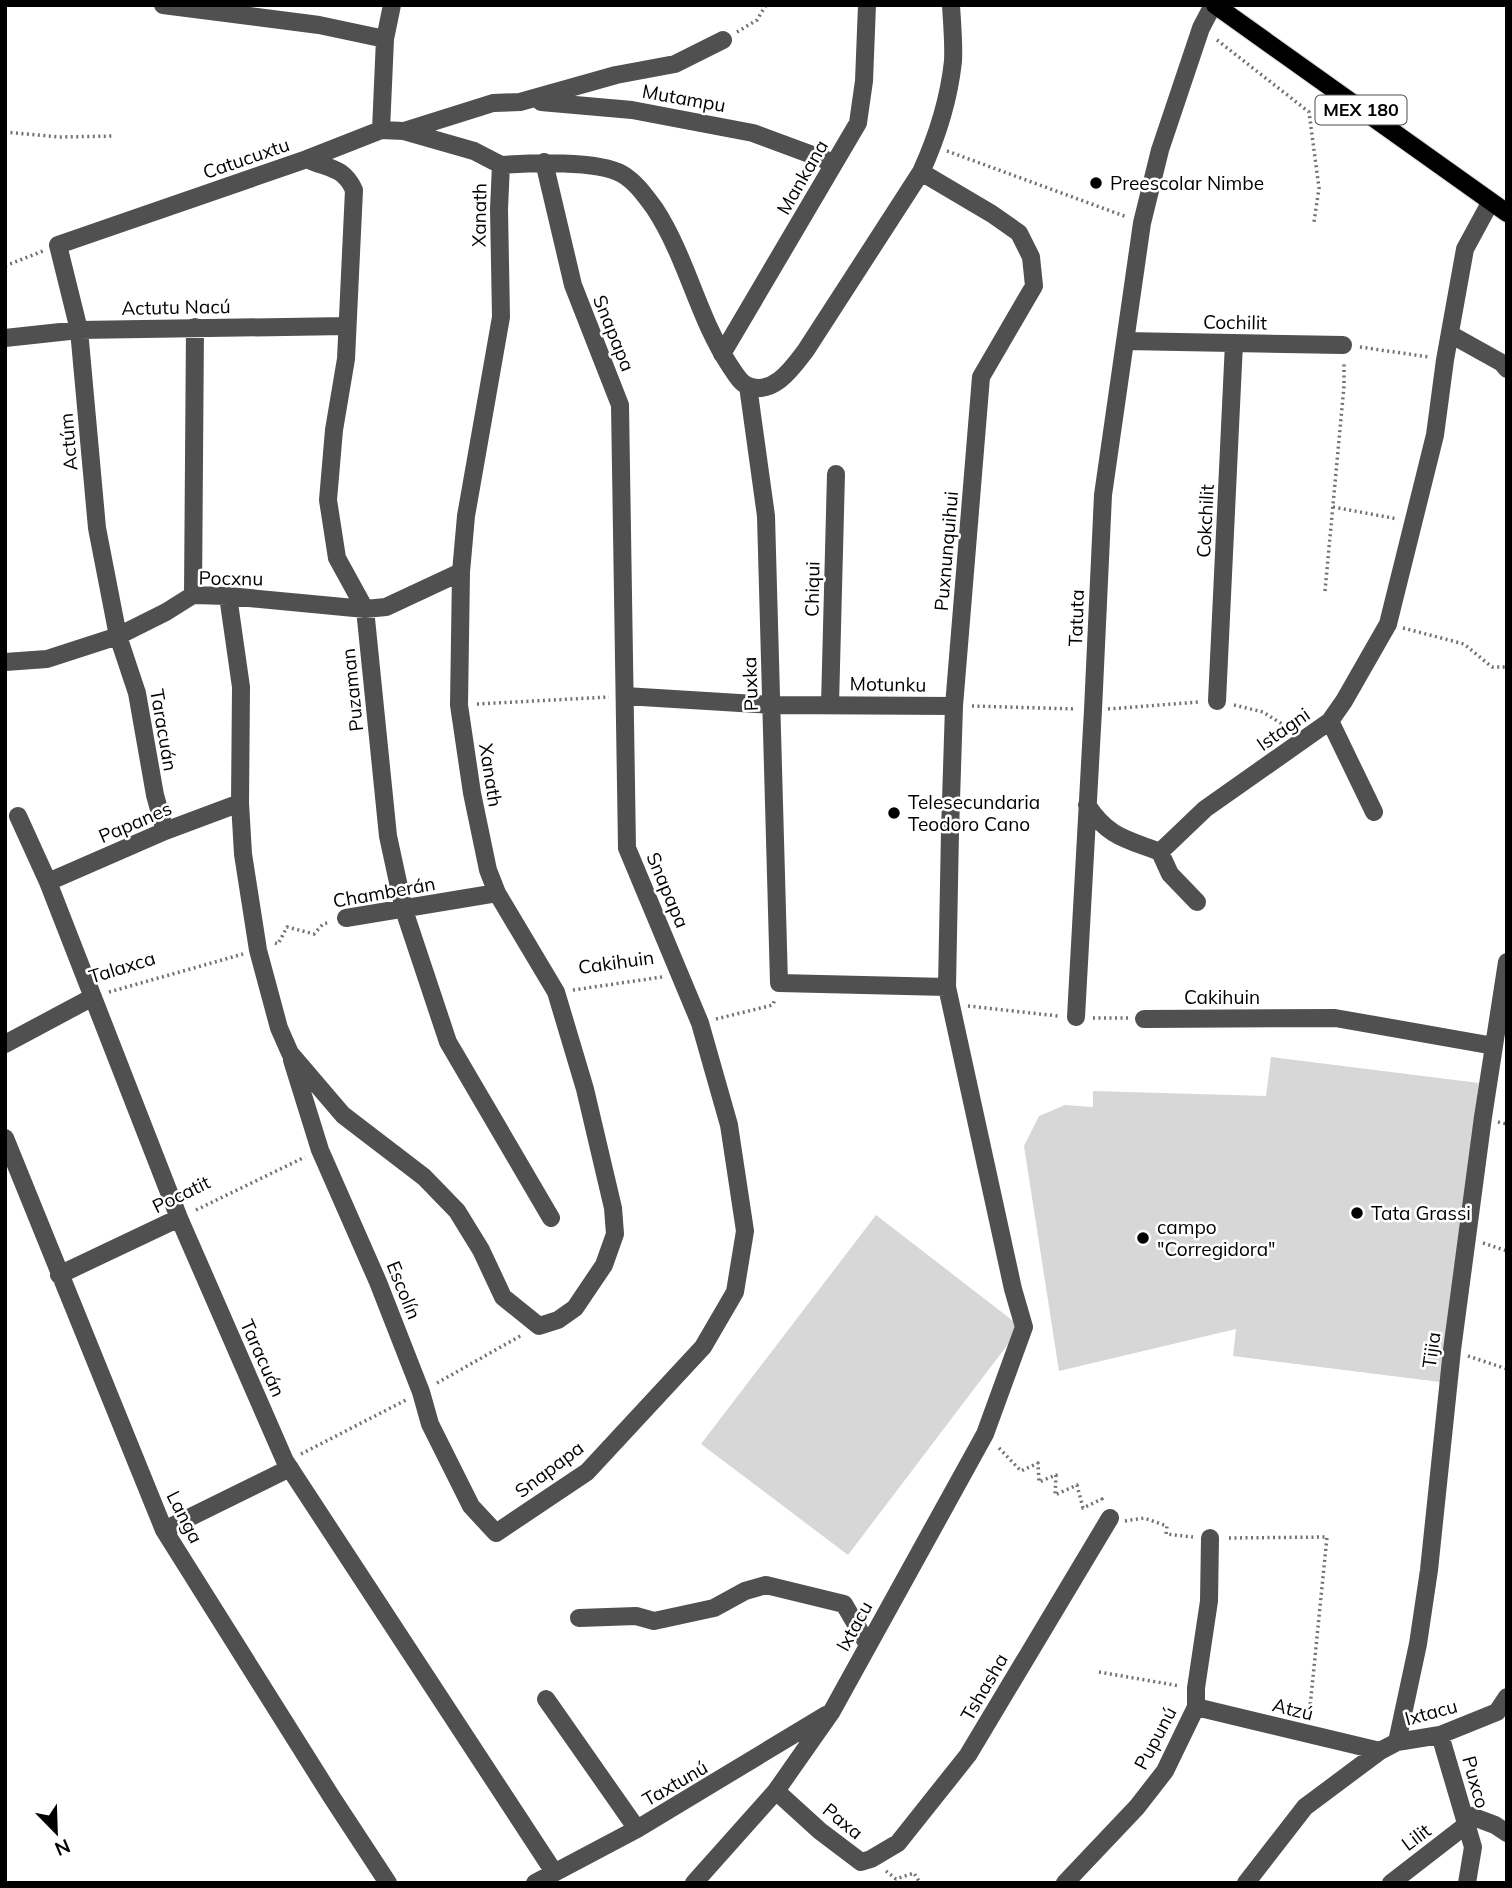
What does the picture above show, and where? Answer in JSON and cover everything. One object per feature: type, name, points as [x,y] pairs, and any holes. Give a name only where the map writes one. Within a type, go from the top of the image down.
[{"type":"main road","name":"MEX 180","points":[[1214,5],[1507,214]]},
{"type":"street","points":[[163,5],[319,25],[385,39]]},
{"type":"street","points":[[381,130],[385,39],[391,5]]},
{"type":"street","name":"Mankana","points":[[722,354],[858,123],[864,81],[867,5]]},
{"type":"street","points":[[748,386],[766,387],[787,375],[921,172],[933,146],[945,105],[953,59],[951,5]]},
{"type":"street","name":"Tatuta","points":[[1076,1017],[1103,495],[1142,223],[1160,150],[1201,28],[1214,5]]},
{"type":"street","name":"Mutampu","points":[[520,102],[616,75],[675,64],[723,40]]},
{"type":"street","name":"Mutampu","points":[[404,131],[493,103],[551,102],[664,115],[753,133],[834,163]]},
{"type":"street","name":"Catucuxtu","points":[[58,244],[307,159],[381,130],[404,131],[474,151],[502,164]]},
{"type":"street","name":"Puzaman","points":[[307,159],[339,170],[349,178],[354,190],[346,359],[334,430],[328,500],[338,558],[365,608],[387,836],[404,910],[448,1042],[551,1218]]},
{"type":"street","name":"Xanath","points":[[228,596],[241,687],[240,803],[243,853],[257,942],[279,1028],[290,1054],[343,1115],[424,1177],[457,1211],[481,1250],[503,1297],[540,1326],[558,1321],[575,1308],[604,1265],[615,1234],[613,1208],[556,992],[497,893],[488,870],[472,793],[459,705],[460,572],[466,516],[502,317],[499,209],[502,164],[544,162],[598,168],[622,174],[643,192],[671,233],[722,354],[748,386]]},
{"type":"street","name":"Snapapa","points":[[496,1533],[587,1472],[703,1347],[735,1292],[745,1231],[729,1125],[700,1023],[627,848],[620,405],[573,285],[544,162]]},
{"type":"street","name":"Puxnunquihui","points":[[921,172],[1019,233],[1031,257],[1034,286],[981,377],[954,706],[948,996],[1013,1289],[1024,1327],[1010,1364]]},
{"type":"street","name":"Istagni","points":[[1160,852],[1205,809],[1330,721],[1388,624],[1435,435],[1465,249],[1490,203]]},
{"type":"street","name":"Actúm","points":[[58,244],[79,330],[97,528],[118,636]]},
{"type":"street","name":"Actutu Nacú","points":[[5,338],[79,330],[348,326]]},
{"type":"street","points":[[193,596],[195,327]]},
{"type":"street","points":[[1450,334],[1502,363],[1507,369]]},
{"type":"street","name":"Cochilit","points":[[1125,341],[1343,345]]},
{"type":"street","name":"Cokchilit","points":[[1217,701],[1234,343]]},
{"type":"street","name":"Puxka","points":[[748,386],[766,516],[779,983]]},
{"type":"street","name":"Chiqui","points":[[831,705],[836,474]]},
{"type":"street","name":"Pocxnu","points":[[5,662],[47,659],[118,636],[193,596],[228,596],[365,608],[386,607],[460,572]]},
{"type":"street","name":"Taracuán","points":[[118,636],[137,693],[155,795],[166,831]]},
{"type":"street","name":"Motunku","points":[[625,696],[772,705],[954,706]]},
{"type":"street","points":[[1330,721],[1374,812]]},
{"type":"street","name":"Papanes","points":[[48,882],[166,831],[240,803]]},
{"type":"street","points":[[1087,805],[1098,821],[1114,834],[1160,852],[1170,874],[1197,902]]},
{"type":"street","name":"Taracuán","points":[[18,816],[48,882],[179,1218],[289,1468],[554,1872]]},
{"type":"street","name":"Chamberán","points":[[346,918],[497,893]]},
{"type":"street","name":"Tijia","points":[[1397,1742],[1418,1643],[1427,1583],[1452,1350],[1507,962]]},
{"type":"street","points":[[779,983],[948,996]]},
{"type":"street","name":"Talaxca","points":[[5,1044],[93,997]]},
{"type":"street","name":"Cakihuin","points":[[1144,1019],[1335,1018],[1494,1046]]},
{"type":"street","name":"Escolín","points":[[290,1054],[320,1150],[378,1282],[421,1392],[430,1424],[471,1506],[496,1533]]},
{"type":"street","name":"Langa","points":[[5,1138],[164,1530],[388,1883]]},
{"type":"street","name":"Pocatit","points":[[59,1275],[179,1218]]},
{"type":"street","name":"Ixtacu","points":[[694,1883],[776,1791],[832,1711],[985,1434],[1010,1364]]},
{"type":"street","points":[[164,1530],[289,1468]]},
{"type":"street","name":"Tshasha","points":[[871,1859],[898,1843],[968,1755],[1056,1604],[1110,1518]]},
{"type":"street","name":"Pupunú","points":[[1065,1883],[1137,1807],[1165,1771],[1196,1698],[1209,1601],[1210,1538]]},
{"type":"street","points":[[579,1618],[636,1616],[654,1621],[714,1608],[745,1591],[766,1585],[844,1604],[867,1645]]},
{"type":"street","name":"Ixtacu","points":[[1245,1883],[1305,1807],[1380,1751],[1397,1742],[1440,1735],[1497,1712],[1507,1697]]},
{"type":"street","name":"Atzú","points":[[1196,1698],[1307,1734],[1380,1751]]},
{"type":"street","points":[[545,1699],[637,1829]]},
{"type":"street","name":"Taxtunú","points":[[535,1883],[637,1829],[832,1711]]},
{"type":"street","name":"Puxco","points":[[1440,1735],[1473,1847],[1467,1883]]},
{"type":"street","name":"Paxa","points":[[776,1791],[820,1831],[861,1862],[871,1859]]},
{"type":"street","points":[[1465,1819],[1506,1832]]},
{"type":"street","name":"Lilit","points":[[1393,1882],[1465,1819]]},
{"type":"path","points":[[5,11],[6,5]]},
{"type":"path","points":[[723,40],[757,20],[766,5]]},
{"type":"path","points":[[1201,28],[1309,112],[1319,188],[1314,222]]},
{"type":"path","points":[[5,132],[59,137],[114,136]]},
{"type":"path","points":[[933,146],[1142,223]]},
{"type":"path","points":[[5,266],[58,244]]},
{"type":"path","points":[[1325,591],[1344,386],[1343,345],[1445,360]]},
{"type":"path","points":[[1332,506],[1414,522]]},
{"type":"path","points":[[1388,624],[1464,644],[1492,667],[1507,667]]},
{"type":"path","points":[[459,705],[625,696]]},
{"type":"path","points":[[954,706],[1093,710],[1217,701],[1263,712],[1307,739]]},
{"type":"path","name":"Chamberán","points":[[257,942],[278,944],[287,927],[314,934],[323,924],[346,918]]},
{"type":"path","name":"Talaxca","points":[[93,997],[257,942]]},
{"type":"path","name":"Cakihuin","points":[[556,992],[681,974]]},
{"type":"path","points":[[700,1023],[773,1005],[779,983]]},
{"type":"path","points":[[948,996],[1076,1017],[1144,1019]]},
{"type":"path","name":"Pocatit","points":[[179,1218],[320,1150]]},
{"type":"path","points":[[1468,1239],[1507,1251]]},
{"type":"path","points":[[1452,1350],[1507,1369]]},
{"type":"path","points":[[985,1434],[1021,1471],[1038,1463],[1039,1482],[1056,1475],[1055,1495],[1077,1485],[1083,1508],[1102,1499],[1101,1513],[1110,1518],[1130,1522],[1144,1518],[1167,1526],[1166,1534],[1210,1538],[1327,1538],[1307,1734]]},
{"type":"path","points":[[1099,1672],[1196,1698]]},
{"type":"path","name":"Paxa","points":[[871,1859],[896,1879],[914,1873],[920,1883]]},
{"type":"shaded area","points":[[1271,1057],[1479,1083],[1440,1382],[1233,1356],[1236,1329],[1059,1371],[1024,1146],[1039,1116],[1065,1105],[1093,1107],[1093,1091],[1266,1096]]},
{"type":"shaded area","points":[[876,1215],[1021,1327],[848,1555],[701,1444]]},
{"type":"place","name":"Preescolar Nimbe","points":[[1096,183]]},
{"type":"place","name":"Telesecundaria Teodoro Cano","points":[[894,813]]},
{"type":"place","name":"Tata Grassi","points":[[1357,1213]]},
{"type":"place","name":"campo \"Corregidora\"","points":[[1143,1238]]}]
